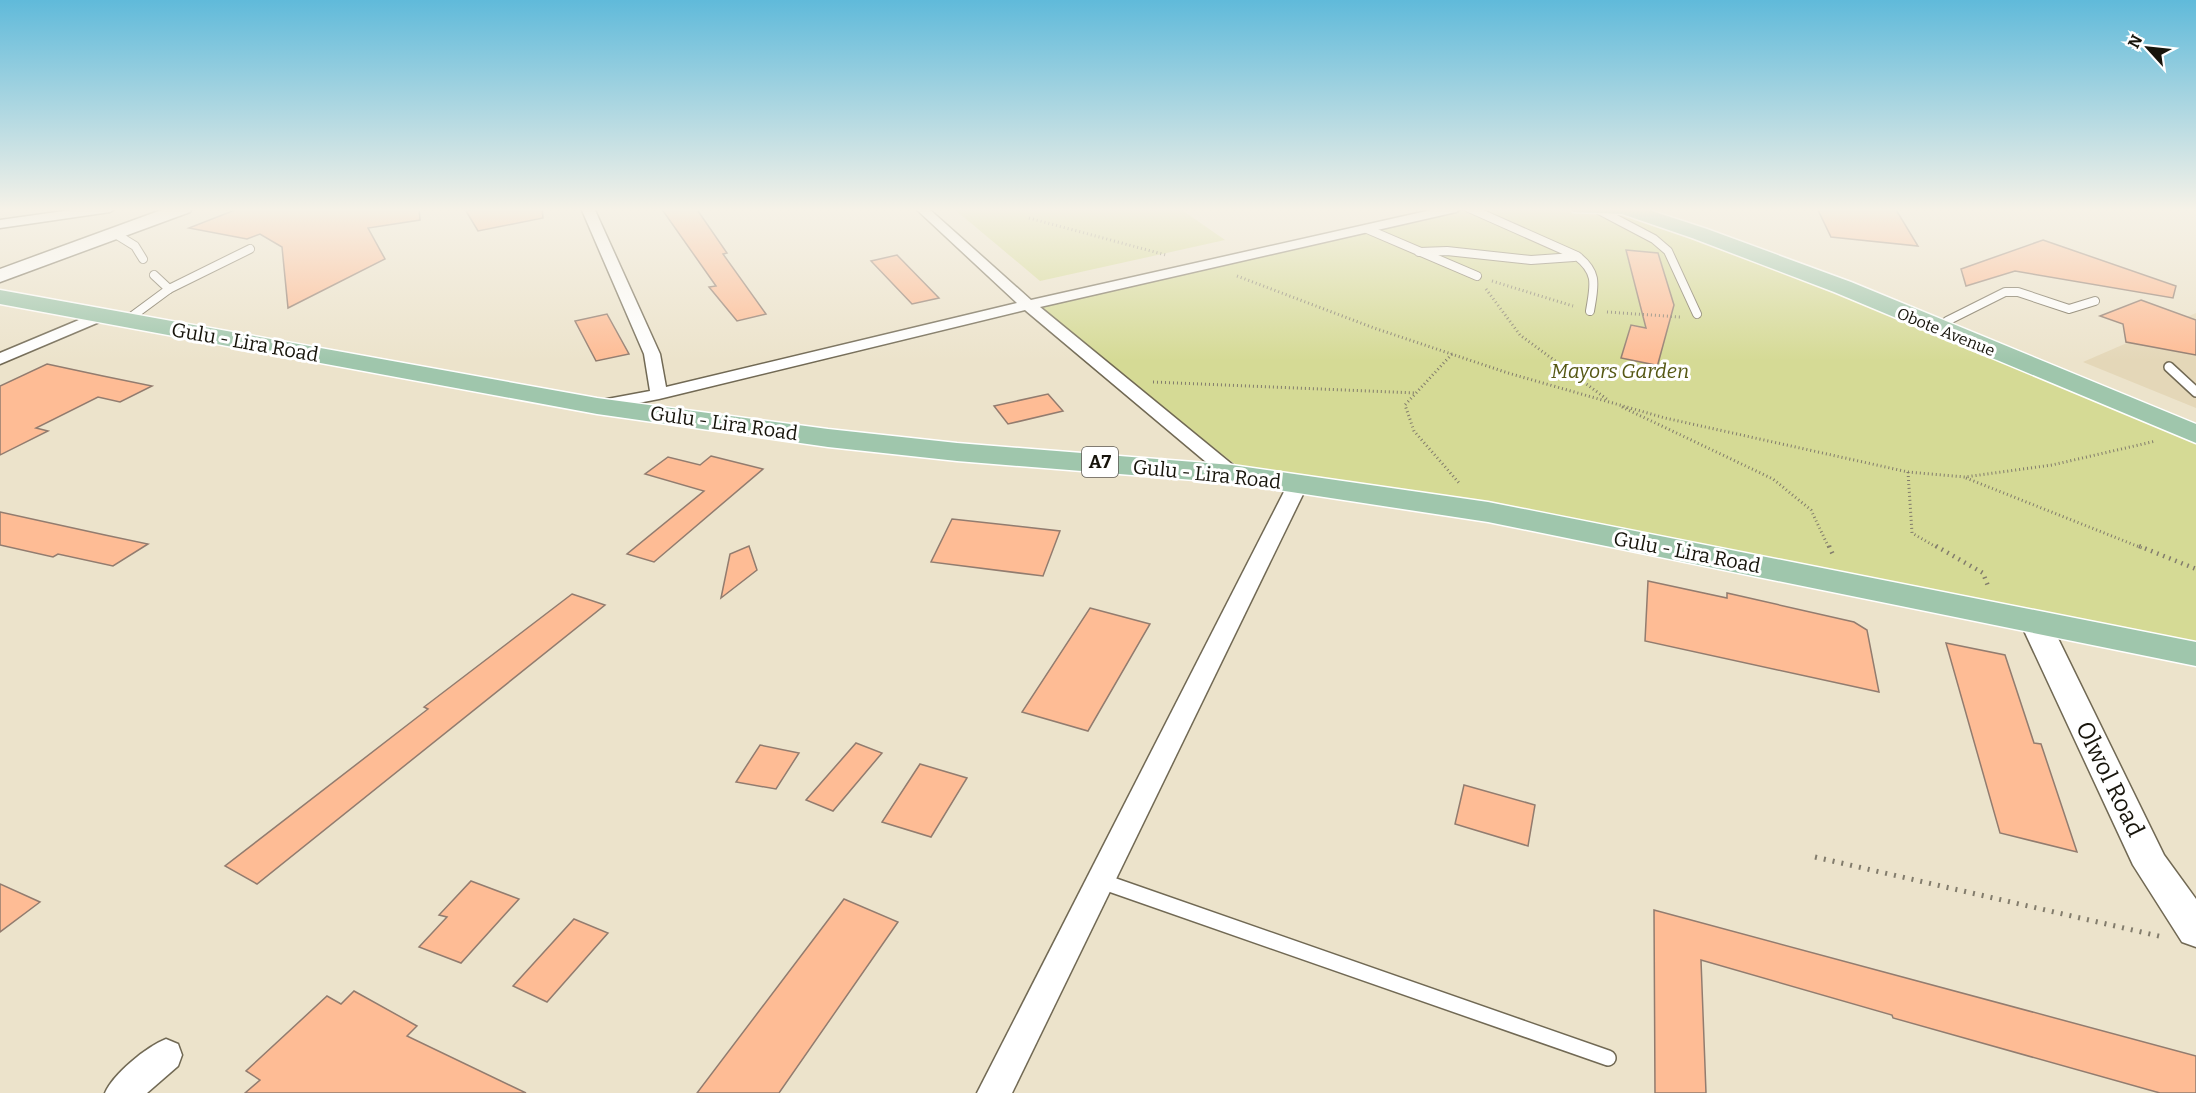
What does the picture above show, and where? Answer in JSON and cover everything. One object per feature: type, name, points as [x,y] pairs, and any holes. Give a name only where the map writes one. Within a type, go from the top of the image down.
[{"type":"main road","points":[[0,276],[45,259]]},
{"type":"main road","name":"Obote Avenue","points":[[1776,259],[2195,430]]},
{"type":"main road","name":"Obote Avenue","points":[[1783,259],[1947,321],[2195,430]]},
{"type":"main road","name":"Gulu - Lira Road","points":[[0,297],[597,406],[828,438],[957,452],[1232,474],[1488,512],[2196,654]]},
{"type":"street","points":[[610,259],[652,354],[659,394]]},
{"type":"street","points":[[977,259],[1117,381],[1232,474]]},
{"type":"street","points":[[597,406],[659,394],[1028,305],[1234,259]]},
{"type":"street","points":[[0,359],[113,319]]},
{"type":"street","points":[[994,1093],[1100,881],[1133,809],[1298,484]]},
{"type":"street","name":"Olwol Road","points":[[2035,622],[2184,934]]},
{"type":"street","points":[[122,1093],[166,1055]]},
{"type":"lane","points":[[113,319],[230,259]]},
{"type":"lane","points":[[1436,259],[1476,276]]},
{"type":"lane","points":[[1522,259],[1542,259]]},
{"type":"lane","points":[[1580,259],[1592,272],[1594,286],[1590,310]]},
{"type":"lane","points":[[1672,259],[1697,314]]},
{"type":"lane","points":[[154,275],[169,289]]},
{"type":"lane","points":[[1947,321],[2008,291],[2018,292],[2069,309],[2095,301]]},
{"type":"lane","points":[[2169,367],[2196,392]]},
{"type":"lane","points":[[1100,881],[1608,1058]]},
{"type":"path","points":[[1184,259],[1207,265],[1363,324],[1452,354],[1665,418],[1908,472],[1965,477],[2052,465],[2195,430]]},
{"type":"path","points":[[1476,276],[1520,335],[1611,402],[1773,478],[1811,510],[1847,585]]},
{"type":"path","points":[[1452,354],[1405,405],[1414,431],[1438,461],[1488,512]]},
{"type":"path","points":[[1117,381],[1416,393]]},
{"type":"path","points":[[1908,472],[1912,533],[1983,573],[1999,615]]},
{"type":"path","points":[[1965,477],[2196,569]]},
{"type":"path","points":[[1815,857],[2184,934]]},
{"type":"shaded area","points":[[2196,313],[2196,408],[2083,362]]},
{"type":"green space","points":[[1014,259],[1139,259],[1040,281]]},
{"type":"green space","name":"Mayors Garden","points":[[1247,259],[1779,259],[2196,426],[2196,653],[1488,512],[1254,479],[1034,307]]},
{"type":"building","points":[[283,259],[385,259],[288,308]]},
{"type":"building","points":[[697,259],[727,259],[766,314],[737,321],[709,287],[716,286]]},
{"type":"building","points":[[901,259],[939,298],[912,304],[871,261]]},
{"type":"building","points":[[1628,259],[1660,259],[1674,305],[1656,371],[1655,365],[1621,358],[1631,325],[1646,328]]},
{"type":"building","points":[[1989,259],[2098,259],[2176,286],[2173,298],[2015,271],[1966,286],[1961,269]]},
{"type":"building","points":[[2141,300],[2196,320],[2196,355],[2126,342],[2123,324],[2100,316]]},
{"type":"building","points":[[607,314],[629,354],[596,361],[575,321]]},
{"type":"building","points":[[47,364],[152,386],[120,402],[98,397],[36,428],[48,431],[0,455],[0,386]]},
{"type":"building","points":[[1048,394],[1063,411],[1008,424],[994,406]]},
{"type":"building","points":[[711,456],[763,469],[654,562],[627,554],[704,491],[645,474],[668,457],[700,465]]},
{"type":"building","points":[[0,512],[148,544],[113,566],[58,554],[53,557],[0,545]]},
{"type":"building","points":[[952,519],[1060,531],[1043,576],[931,562]]},
{"type":"building","points":[[749,546],[757,570],[721,598],[730,554]]},
{"type":"building","points":[[1648,581],[1727,598],[1727,593],[1854,622],[1867,630],[1879,692],[1645,641]]},
{"type":"building","points":[[572,594],[605,605],[257,884],[225,866],[428,709],[424,707]]},
{"type":"building","points":[[1090,608],[1150,624],[1088,731],[1022,712]]},
{"type":"building","points":[[1946,643],[2005,655],[2034,743],[2041,744],[2077,852],[2000,833]]},
{"type":"building","points":[[856,743],[882,753],[833,811],[806,800]]},
{"type":"building","points":[[760,745],[799,753],[776,789],[736,782]]},
{"type":"building","points":[[920,764],[967,778],[931,837],[882,822]]},
{"type":"building","points":[[1464,785],[1535,805],[1528,846],[1455,824]]},
{"type":"building","points":[[471,881],[519,899],[461,963],[419,947],[447,917],[439,915]]},
{"type":"building","points":[[0,884],[40,902],[0,932]]},
{"type":"building","points":[[844,899],[898,922],[779,1093],[697,1093]]},
{"type":"building","points":[[1654,910],[2196,1056],[2196,1093],[2160,1093],[1893,1018],[1892,1015],[1701,960],[1706,1093],[1655,1093]]},
{"type":"building","points":[[574,919],[608,933],[547,1002],[513,986]]},
{"type":"building","points":[[354,991],[417,1026],[407,1036],[526,1093],[245,1093],[260,1080],[246,1071],[327,996],[341,1004]]}]
